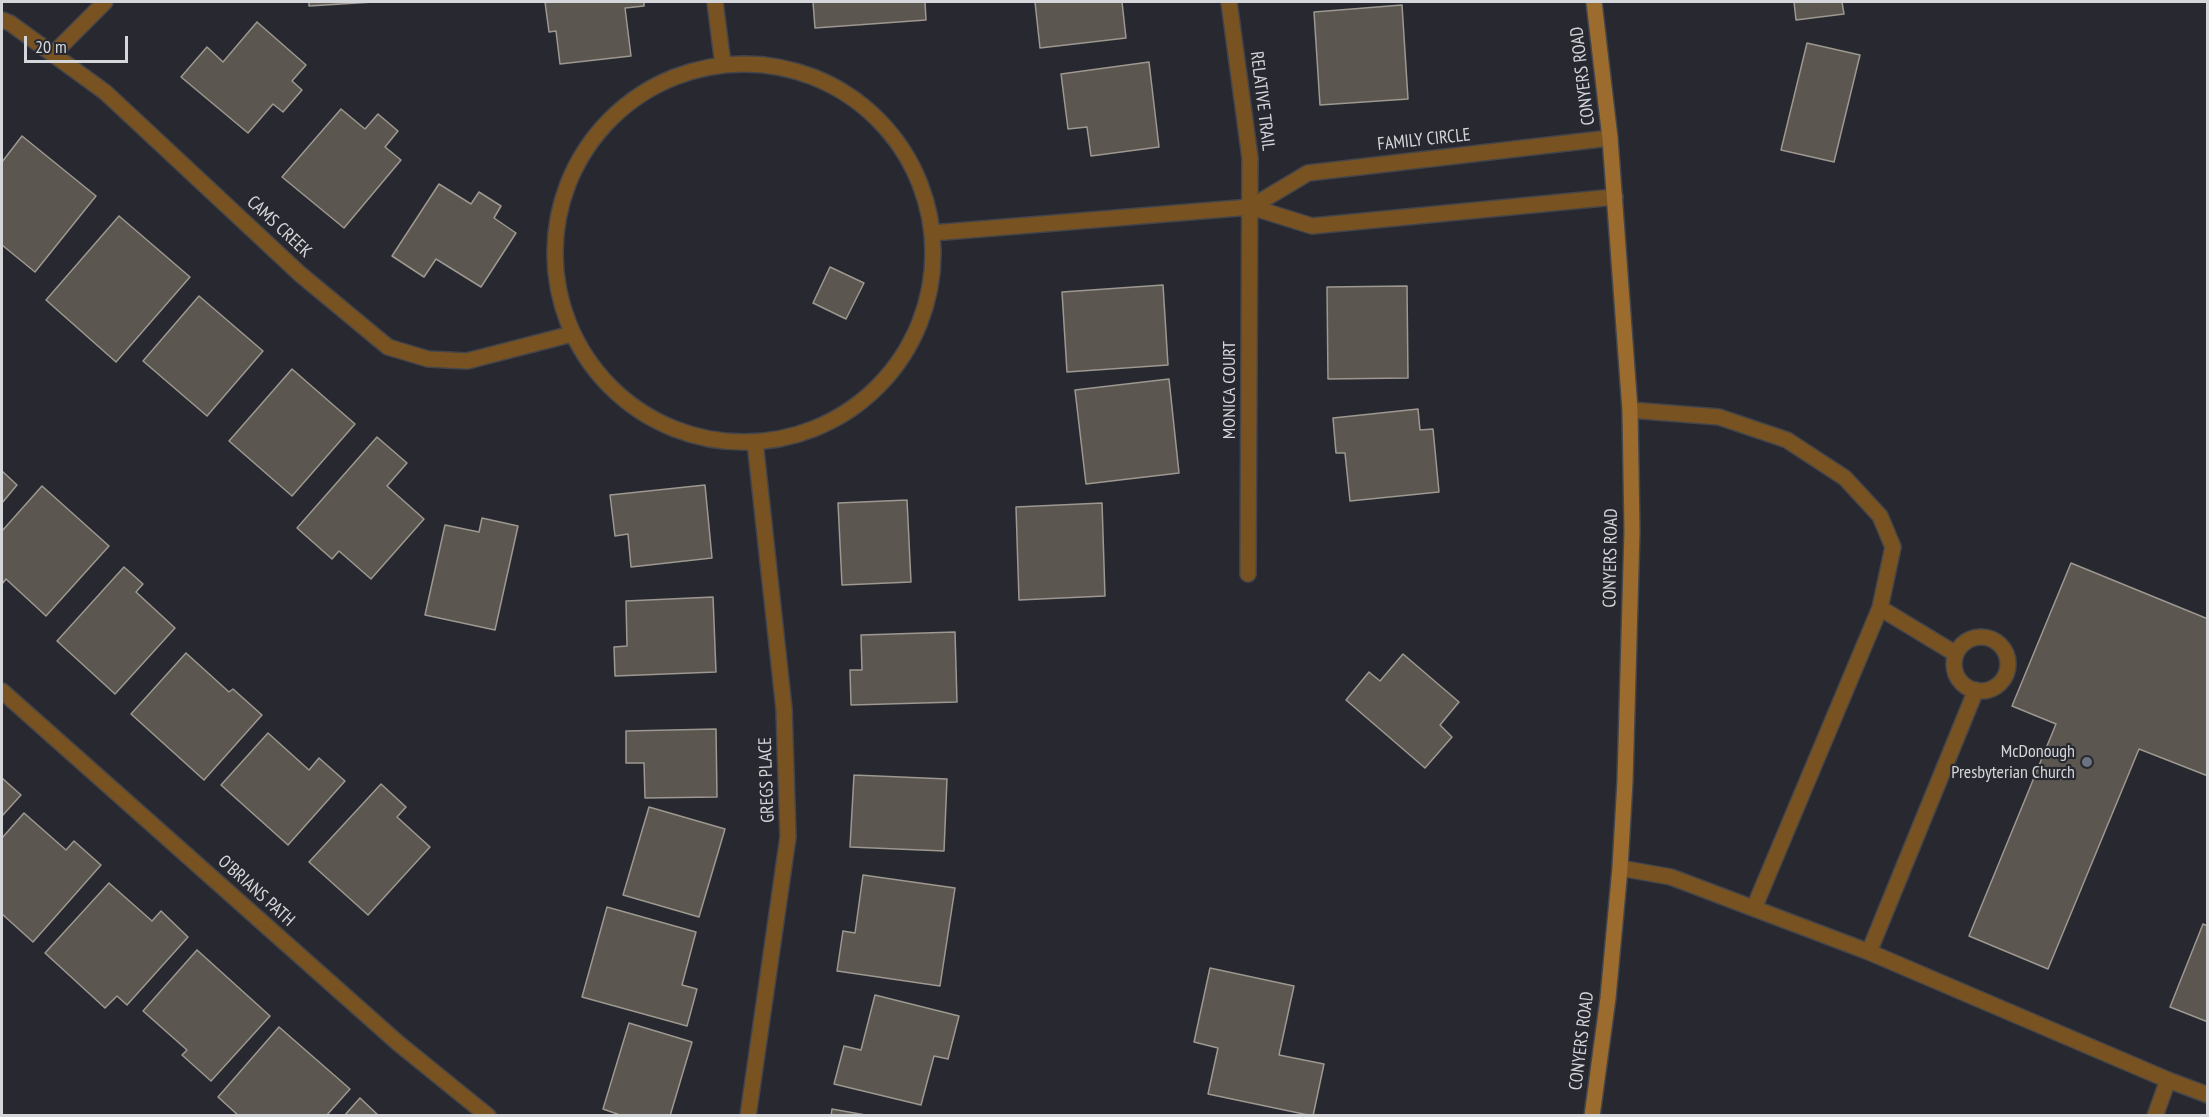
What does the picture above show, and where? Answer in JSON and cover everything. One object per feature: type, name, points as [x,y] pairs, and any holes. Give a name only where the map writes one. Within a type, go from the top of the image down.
[{"type":"main road","name":"CONYERS ROAD","points":[[1592,1116],[1608,998],[1620,868],[1625,781],[1632,531],[1630,410],[1615,197],[1594,2]]},
{"type":"street","points":[[52,54],[105,2]]},
{"type":"street","points":[[715,2],[723,65]]},
{"type":"street","name":"RELATIVE TRAIL","points":[[1229,2],[1250,158],[1251,207]]},
{"type":"street","name":"CAMS CREEK","points":[[2,20],[105,92],[300,274],[388,347],[428,359],[467,361],[568,335]]},
{"type":"street","points":[[752,64],[788,68],[828,83],[859,102],[888,129],[917,173],[930,215],[932,233],[934,262],[926,310],[903,358],[843,417],[781,442],[705,442],[618,399],[568,335],[553,266],[578,160],[594,136],[622,107],[667,80],[723,65],[752,64]]},
{"type":"street","name":"FAMILY CIRCLE","points":[[1251,207],[1308,173],[1610,138]]},
{"type":"street","name":"FAMILY CIRCLE","points":[[932,233],[1251,207],[1312,226],[1615,197]]},
{"type":"street","name":"MONICA COURT","points":[[1248,574],[1251,207]]},
{"type":"street","points":[[1630,410],[1719,417],[1787,440],[1845,478],[1880,516],[1893,548],[1880,608],[1754,908]]},
{"type":"street","name":"GREGS PLACE","points":[[748,1116],[788,837],[784,709],[755,442]]},
{"type":"street","points":[[1880,608],[1956,654]]},
{"type":"street","points":[[1976,637],[1993,639],[2005,651],[2008,667],[2001,682],[1985,691],[1976,690],[1967,687],[1955,673],[1956,654],[1961,646],[1976,637]]},
{"type":"street","points":[[1869,952],[1976,690]]},
{"type":"street","name":"O'BRIANS PATH","points":[[2,691],[398,1043],[488,1116]]},
{"type":"street","points":[[1620,868],[1671,877],[1869,952],[2208,1095]]},
{"type":"street","points":[[2155,1116],[2168,1080]]},
{"type":"building","points":[[309,2],[373,2],[309,6]]},
{"type":"building","points":[[545,2],[644,2],[644,6],[625,8],[631,56],[560,64],[556,31],[549,32]]},
{"type":"building","points":[[813,2],[925,2],[926,20],[815,28]]},
{"type":"building","points":[[1035,2],[1122,2],[1126,38],[1040,48]]},
{"type":"building","points":[[1794,2],[1842,2],[1844,14],[1796,20]]},
{"type":"building","points":[[1402,5],[1408,99],[1320,105],[1314,12]]},
{"type":"building","points":[[257,22],[306,65],[292,81],[302,90],[283,112],[273,104],[248,133],[181,77],[207,47],[223,62]]},
{"type":"building","points":[[1807,43],[1860,55],[1834,162],[1781,150]]},
{"type":"building","points":[[1149,62],[1159,147],[1091,156],[1087,127],[1068,129],[1061,74]]},
{"type":"building","points":[[341,109],[365,129],[378,114],[398,131],[385,147],[401,160],[344,228],[282,177]]},
{"type":"building","points":[[22,136],[96,196],[35,272],[2,245],[2,162]]},
{"type":"building","points":[[439,184],[471,204],[479,192],[501,206],[494,218],[516,233],[481,287],[436,259],[424,277],[392,256]]},
{"type":"building","points":[[119,216],[190,277],[116,362],[46,300]]},
{"type":"building","points":[[830,267],[864,283],[846,319],[813,303]]},
{"type":"building","points":[[1163,285],[1168,365],[1067,372],[1062,292]]},
{"type":"building","points":[[1407,286],[1408,378],[1328,379],[1327,287]]},
{"type":"building","points":[[199,296],[263,351],[207,416],[143,361]]},
{"type":"building","points":[[292,369],[355,424],[292,496],[229,441]]},
{"type":"building","points":[[1169,379],[1179,473],[1086,484],[1075,390]]},
{"type":"building","points":[[1418,409],[1420,430],[1433,429],[1439,492],[1350,501],[1345,453],[1336,453],[1333,418]]},
{"type":"building","points":[[377,437],[407,463],[387,486],[424,519],[371,579],[339,551],[332,559],[297,528]]},
{"type":"building","points":[[2,471],[17,485],[2,503]]},
{"type":"building","points":[[705,485],[712,558],[631,567],[628,534],[615,536],[610,495]]},
{"type":"building","points":[[42,486],[109,546],[46,616],[6,579],[2,584],[2,531]]},
{"type":"building","points":[[907,500],[911,582],[842,585],[838,503]]},
{"type":"building","points":[[1102,503],[1105,596],[1019,600],[1016,507]]},
{"type":"building","points":[[482,518],[518,526],[495,630],[425,615],[445,525],[479,532]]},
{"type":"building","name":"McDonough Presbyterian Church","points":[[2071,563],[2208,619],[2208,776],[2139,749],[2048,969],[1969,936],[2056,724],[2012,706]]},
{"type":"building","points":[[124,567],[143,584],[136,592],[175,628],[115,694],[57,641]]},
{"type":"building","points":[[713,597],[716,672],[615,676],[614,647],[627,646],[626,601]]},
{"type":"building","points":[[955,632],[957,702],[851,705],[850,670],[862,670],[861,635]]},
{"type":"building","points":[[186,653],[229,692],[233,689],[262,715],[204,780],[131,714]]},
{"type":"building","points":[[1403,654],[1459,702],[1440,725],[1452,737],[1425,768],[1346,700],[1369,672],[1380,681]]},
{"type":"building","points":[[716,729],[717,797],[645,798],[644,763],[626,763],[626,731]]},
{"type":"building","points":[[268,733],[309,770],[319,758],[345,781],[288,845],[221,785]]},
{"type":"building","points":[[854,775],[947,779],[944,851],[850,847]]},
{"type":"building","points":[[2,778],[21,795],[2,816]]},
{"type":"building","points":[[381,784],[406,807],[397,817],[430,847],[368,915],[309,862]]},
{"type":"building","points":[[649,807],[725,829],[699,917],[623,895]]},
{"type":"building","points":[[24,813],[66,850],[74,841],[101,865],[33,942],[2,914],[2,838]]},
{"type":"building","points":[[863,875],[955,888],[940,986],[837,971],[843,931],[855,933]]},
{"type":"building","points":[[109,883],[152,921],[161,911],[188,937],[127,1005],[117,996],[105,1008],[45,953]]},
{"type":"building","points":[[607,907],[696,932],[682,985],[697,989],[687,1026],[582,997]]},
{"type":"building","points":[[2203,924],[2208,926],[2208,1022],[2170,1007]]},
{"type":"building","points":[[197,950],[270,1016],[211,1081],[182,1055],[187,1050],[143,1011]]},
{"type":"building","points":[[1210,968],[1294,986],[1279,1055],[1324,1064],[1313,1116],[1208,1094],[1218,1048],[1194,1042]]},
{"type":"building","points":[[875,995],[959,1016],[948,1059],[934,1056],[921,1105],[834,1084],[844,1046],[861,1050]]},
{"type":"building","points":[[629,1023],[692,1042],[670,1116],[623,1116],[603,1109]]},
{"type":"building","points":[[279,1027],[350,1089],[326,1116],[239,1116],[218,1097]]},
{"type":"building","points":[[360,1098],[379,1116],[344,1116]]},
{"type":"building","points":[[832,1109],[871,1116],[831,1116]]},
{"type":"place","name":"McDonough Presbyterian Church","points":[[2087,762]]}]
